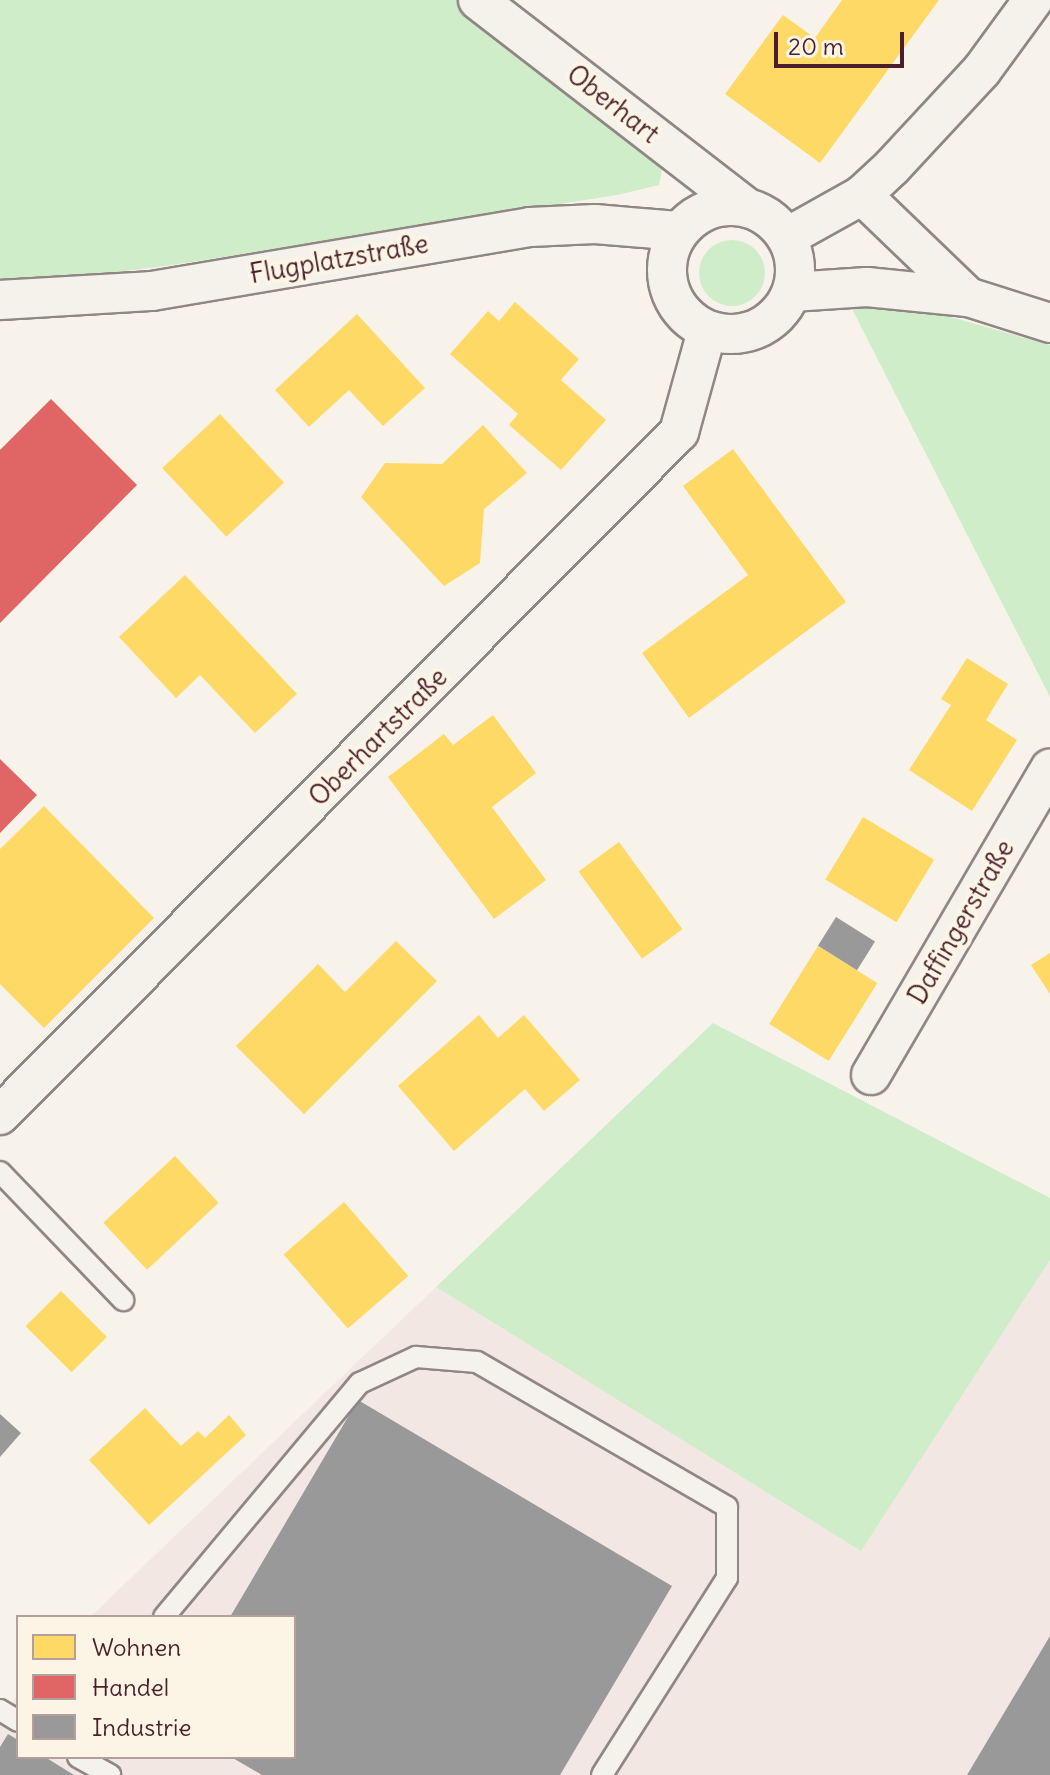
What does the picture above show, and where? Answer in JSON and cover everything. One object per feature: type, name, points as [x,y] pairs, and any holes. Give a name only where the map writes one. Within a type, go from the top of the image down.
[{"type":"street","name":"Oberhart","points":[[478,0],[747,208]]},
{"type":"street","points":[[787,237],[862,195],[892,167],[982,70],[1033,0]]},
{"type":"street","points":[[862,195],[968,297]]},
{"type":"street","points":[[747,208],[771,218],[787,237],[795,258],[792,292],[771,322],[738,335],[707,331],[682,314],[669,288],[667,257],[678,231],[707,210],[747,208]]},
{"type":"street","name":"Flugplatzstraße","points":[[0,300],[152,291],[530,227],[595,224],[678,231]]},
{"type":"street","points":[[792,292],[867,287],[968,297],[1050,323]]},
{"type":"street","name":"Oberhartstraße","points":[[0,1115],[679,432],[707,331]]},
{"type":"street","name":"Daffingerstraße","points":[[871,1075],[1050,769]]},
{"type":"lane","points":[[0,1172],[123,1300]]},
{"type":"lane","points":[[166,1615],[360,1383],[416,1357],[477,1362],[727,1507],[727,1578],[602,1775]]},
{"type":"lane","points":[[82,1759],[110,1775]]},
{"type":"shaded area","points":[[1050,1260],[1050,1775],[0,1775],[0,1720],[16,1697],[16,1759],[296,1759],[296,1615],[92,1615],[436,1287],[861,1551]]},
{"type":"green space","points":[[0,0],[458,0],[647,150],[662,170],[659,185],[617,195],[172,265],[0,287]]},
{"type":"green space","points":[[732,240],[745,243],[755,250],[762,260],[765,273],[762,286],[755,296],[745,303],[732,306],[719,303],[709,296],[702,286],[699,273],[702,260],[709,250],[719,243]]},
{"type":"green space","points":[[875,302],[933,312],[1050,345],[1050,697],[851,307]]},
{"type":"green space","points":[[713,1023],[1050,1198],[1050,1260],[861,1551],[436,1287]]},
{"type":"building: Wohnen","points":[[842,0],[939,0],[820,163],[725,94],[783,15],[815,38]]},
{"type":"building: Wohnen","points":[[515,302],[579,359],[561,380],[606,420],[561,470],[509,425],[518,414],[450,354],[488,311],[499,321]]},
{"type":"building: Wohnen","points":[[357,314],[425,388],[383,426],[349,390],[309,427],[275,390]]},
{"type":"building: Wohnen","points":[[220,414],[284,483],[226,537],[162,468]]},
{"type":"building: Wohnen","points":[[483,425],[527,473],[484,509],[480,563],[444,586],[361,497],[385,463],[442,464]]},
{"type":"building: Wohnen","points":[[733,449],[846,602],[689,718],[642,653],[748,575],[683,486]]},
{"type":"building: Wohnen","points":[[185,575],[297,694],[255,733],[200,675],[176,698],[119,637]]},
{"type":"building: Wohnen","points":[[967,658],[1008,684],[986,720],[1017,740],[972,811],[909,770],[951,705],[941,699]]},
{"type":"building: Wohnen","points":[[493,715],[536,773],[492,807],[546,880],[494,919],[388,777],[444,734],[453,745]]},
{"type":"building: Wohnen","points":[[44,806],[154,918],[44,1028],[0,984],[0,849]]},
{"type":"building: Wohnen","points":[[863,817],[934,860],[897,922],[825,880]]},
{"type":"building: Wohnen","points":[[619,842],[682,929],[642,959],[579,871]]},
{"type":"building: Wohnen","points":[[396,941],[437,981],[304,1114],[236,1046],[318,964],[345,992]]},
{"type":"building: Wohnen","points":[[818,946],[877,983],[829,1061],[769,1024]]},
{"type":"building: Wohnen","points":[[1050,953],[1050,994],[1031,965]]},
{"type":"building: Wohnen","points":[[479,1015],[498,1038],[524,1015],[580,1080],[544,1111],[525,1089],[454,1151],[398,1086]]},
{"type":"building: Wohnen","points":[[175,1156],[219,1203],[147,1270],[103,1223]]},
{"type":"building: Wohnen","points":[[344,1202],[408,1276],[348,1328],[284,1254]]},
{"type":"building: Wohnen","points":[[61,1291],[107,1337],[72,1372],[26,1326]]},
{"type":"building: Wohnen","points":[[145,1408],[181,1446],[198,1431],[205,1438],[229,1415],[246,1435],[149,1525],[89,1460]]},
{"type":"building: Handel","points":[[51,399],[137,485],[0,623],[0,450]]},
{"type":"building: Handel","points":[[0,759],[37,795],[0,833]]},
{"type":"building: Industrie","points":[[836,917],[875,941],[857,970],[818,946]]},
{"type":"building: Industrie","points":[[358,1400],[672,1586],[560,1775],[262,1775],[234,1759],[296,1759],[296,1615],[231,1615]]},
{"type":"building: Industrie","points":[[0,1414],[21,1433],[0,1457]]},
{"type":"building: Industrie","points":[[1050,1636],[1050,1775],[967,1775]]},
{"type":"building: Industrie","points":[[8,1734],[16,1739],[16,1759],[48,1759],[74,1775],[0,1775],[0,1747]]}]
